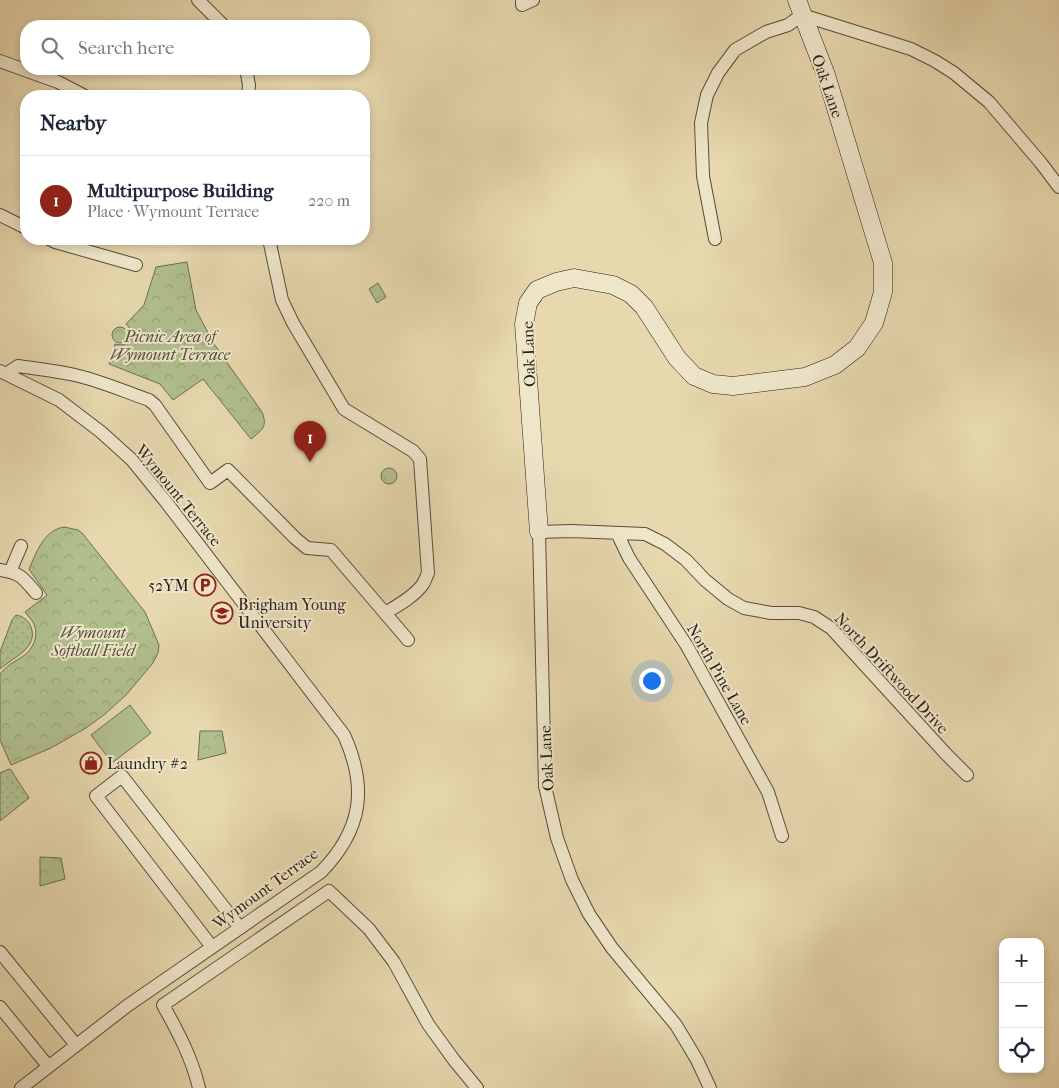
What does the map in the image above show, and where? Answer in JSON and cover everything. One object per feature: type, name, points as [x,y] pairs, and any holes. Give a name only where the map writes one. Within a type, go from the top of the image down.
[{"type":"street","points":[[198,0],[218,20]]},
{"type":"street","points":[[715,239],[703,176],[700,122],[707,95],[718,73],[735,50],[766,32],[788,24],[799,7],[911,49],[954,73],[989,102],[1059,187]]},
{"type":"street","name":"Oak Lane","points":[[710,1088],[697,1060],[676,1025],[612,948],[589,914],[572,880],[557,838],[545,786],[539,532],[524,324],[528,303],[538,290],[556,282],[574,278],[613,285],[631,294],[644,307],[677,358],[694,376],[713,384],[733,386],[805,377],[835,366],[857,348],[874,323],[884,292],[882,263],[826,75],[799,7]]},
{"type":"street","points":[[0,61],[20,68]]},
{"type":"street","points":[[39,75],[73,90]]},
{"type":"street","points":[[247,75],[249,90]]},
{"type":"street","points":[[0,215],[20,225]]},
{"type":"street","points":[[66,245],[136,265]]},
{"type":"street","points":[[270,245],[282,300],[293,323],[344,409],[413,451],[420,459],[428,573],[420,588],[385,613],[408,640]]},
{"type":"street","name":"Wymount Terrace","points":[[3,372],[18,366],[78,375],[149,400],[155,405],[210,483],[228,470],[307,548],[330,550],[385,613]]},
{"type":"street","name":"Wymount Terrace","points":[[3,372],[60,400],[101,432],[132,460],[344,735],[352,752],[357,772],[358,791],[356,811],[351,828],[333,860],[321,872],[126,1006],[21,1088]]},
{"type":"street","name":"North Driftwood Drive","points":[[539,532],[571,531],[645,534],[665,544],[686,560],[704,580],[728,599],[744,608],[771,612],[799,613],[814,617],[831,628],[967,775]]},
{"type":"street","name":"North Pine Lane","points":[[617,533],[629,558],[687,646],[768,792],[782,836]]},
{"type":"street","points":[[21,546],[5,571],[23,577],[36,593]]},
{"type":"street","points":[[212,947],[96,796],[122,776],[240,928]]},
{"type":"street","points":[[200,1088],[186,1049],[163,1005],[329,891],[370,929],[394,962],[433,1031],[477,1088]]},
{"type":"street","points":[[0,952],[76,1045]]},
{"type":"street","points":[[0,1007],[48,1066]]},
{"type":"green space","name":"Picnic Area of Wymount Terrace","points":[[187,262],[196,310],[214,344],[264,417],[263,428],[251,439],[203,379],[173,400],[160,384],[109,364],[115,344],[125,344],[131,340],[130,328],[126,324],[144,305],[156,267]]},
{"type":"green space","points":[[378,283],[386,297],[377,303],[369,289]]},
{"type":"green space","points":[[117,327],[123,327],[128,332],[126,341],[117,343],[112,338],[112,332]]},
{"type":"green space","points":[[386,468],[392,468],[397,473],[395,482],[386,484],[381,479],[381,473]]},
{"type":"green space","name":"Wymount Softball Field","points":[[64,527],[78,530],[83,534],[145,612],[159,645],[158,653],[153,663],[126,695],[105,714],[86,728],[51,748],[11,765],[0,740],[0,674],[7,666],[26,654],[34,642],[35,627],[25,612],[47,595],[29,569],[46,537],[57,529]]},
{"type":"green space","points":[[16,615],[23,618],[30,625],[31,641],[23,652],[0,669],[0,652],[12,620]]},
{"type":"green space","points":[[130,705],[151,733],[112,763],[91,735]]},
{"type":"green space","points":[[200,731],[222,731],[226,753],[198,760]]},
{"type":"green space","points":[[9,769],[29,798],[0,821],[0,773]]},
{"type":"green space","points":[[40,857],[61,858],[65,879],[40,886]]},
{"type":"place","name":"Multipurpose Building","points":[[310,462]]},
{"type":"place","name":"52YM","points":[[205,585]]},
{"type":"place","name":"Brigham Young University","points":[[222,613]]},
{"type":"place","name":"Laundry #2","points":[[91,763]]}]
